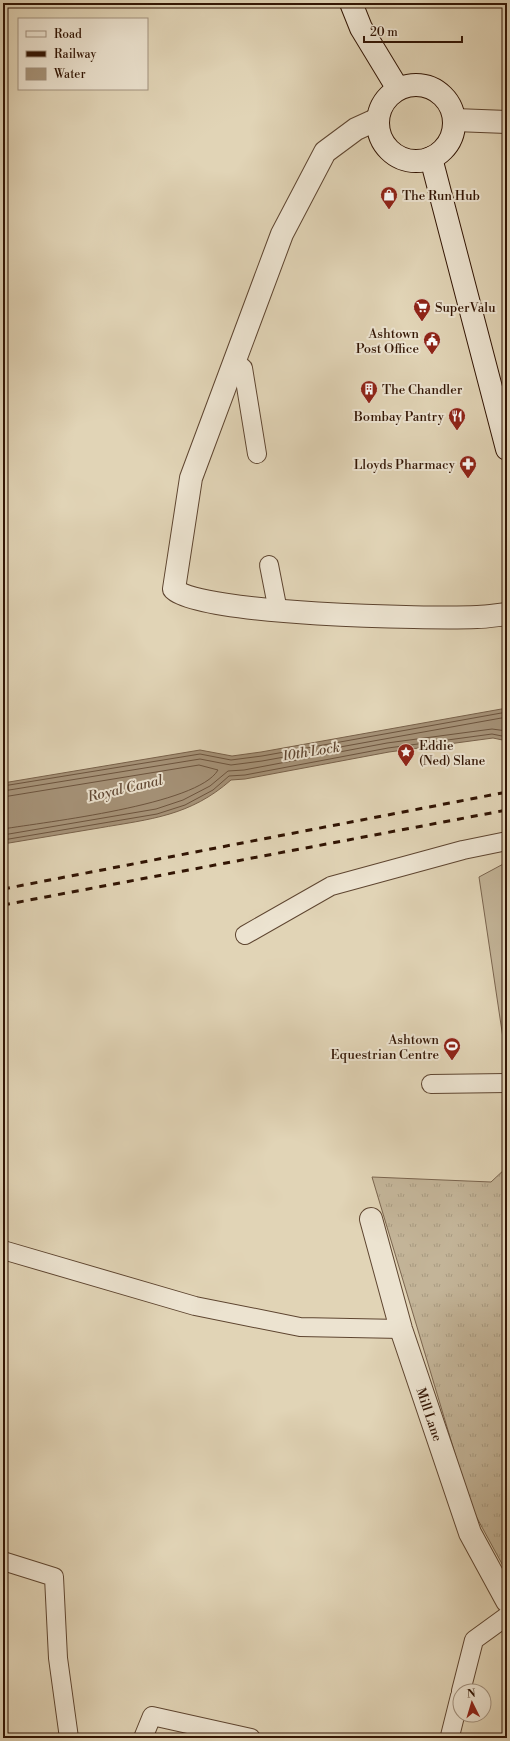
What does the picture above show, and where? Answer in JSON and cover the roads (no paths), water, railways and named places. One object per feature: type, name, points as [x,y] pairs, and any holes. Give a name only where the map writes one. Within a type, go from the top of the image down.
[{"type":"street","points":[[351,3],[361,28],[398,89]]},
{"type":"street","points":[[410,85],[423,86],[435,90],[445,98],[452,108],[455,120],[454,132],[449,143],[441,152],[431,158],[419,162],[405,160],[393,154],[384,144],[379,132],[378,119],[381,107],[398,89],[410,85]]},
{"type":"street","points":[[378,119],[356,129],[325,152],[282,234],[233,361],[191,478],[174,589],[179,595],[203,601],[278,611],[396,617],[478,617],[507,614]]},
{"type":"street","points":[[455,120],[507,122]]},
{"type":"street","points":[[431,158],[507,449]]},
{"type":"street","name":"Mill Lane","points":[[371,1219],[401,1329],[470,1532],[507,1601]]},
{"type":"lane","points":[[233,361],[243,368],[257,454]]},
{"type":"lane","points":[[269,565],[278,611]]},
{"type":"lane","points":[[245,935],[331,886],[463,850],[507,841]]},
{"type":"lane","points":[[431,1084],[507,1083]]},
{"type":"lane","points":[[3,1250],[196,1306],[300,1327],[401,1329]]},
{"type":"lane","points":[[3,1561],[54,1577],[58,1658],[69,1738]]},
{"type":"lane","points":[[463,1683],[474,1640],[507,1616]]},
{"type":"lane","points":[[143,1738],[152,1716],[251,1738]]},
{"type":"lane","points":[[450,1736],[453,1723]]},
{"type":"water","name":"Royal Canal","points":[[507,708],[507,741],[493,738],[389,752],[245,779],[231,780],[216,792],[200,801],[185,809],[169,814],[136,822],[3,844],[3,783],[200,750],[232,756],[261,752]]},
{"type":"railway","points":[[3,889],[507,792]]},
{"type":"railway","points":[[3,905],[507,810]]},
{"type":"place","name":"The Run Hub","points":[[389,210]]},
{"type":"place","name":"SuperValu","points":[[422,322]]},
{"type":"place","name":"Ashtown Post Office","points":[[432,355]]},
{"type":"place","name":"The Chandler","points":[[369,404]]},
{"type":"place","name":"Bombay Pantry","points":[[457,431]]},
{"type":"place","name":"Lloyds Pharmacy","points":[[468,479]]},
{"type":"place","name":"Eddie (Ned) Slane","points":[[406,767]]},
{"type":"place","name":"Ashtown Equestrian Centre","points":[[452,1061]]},
{"type":"water label","name":"10th Lock","points":[[311,751]]}]
